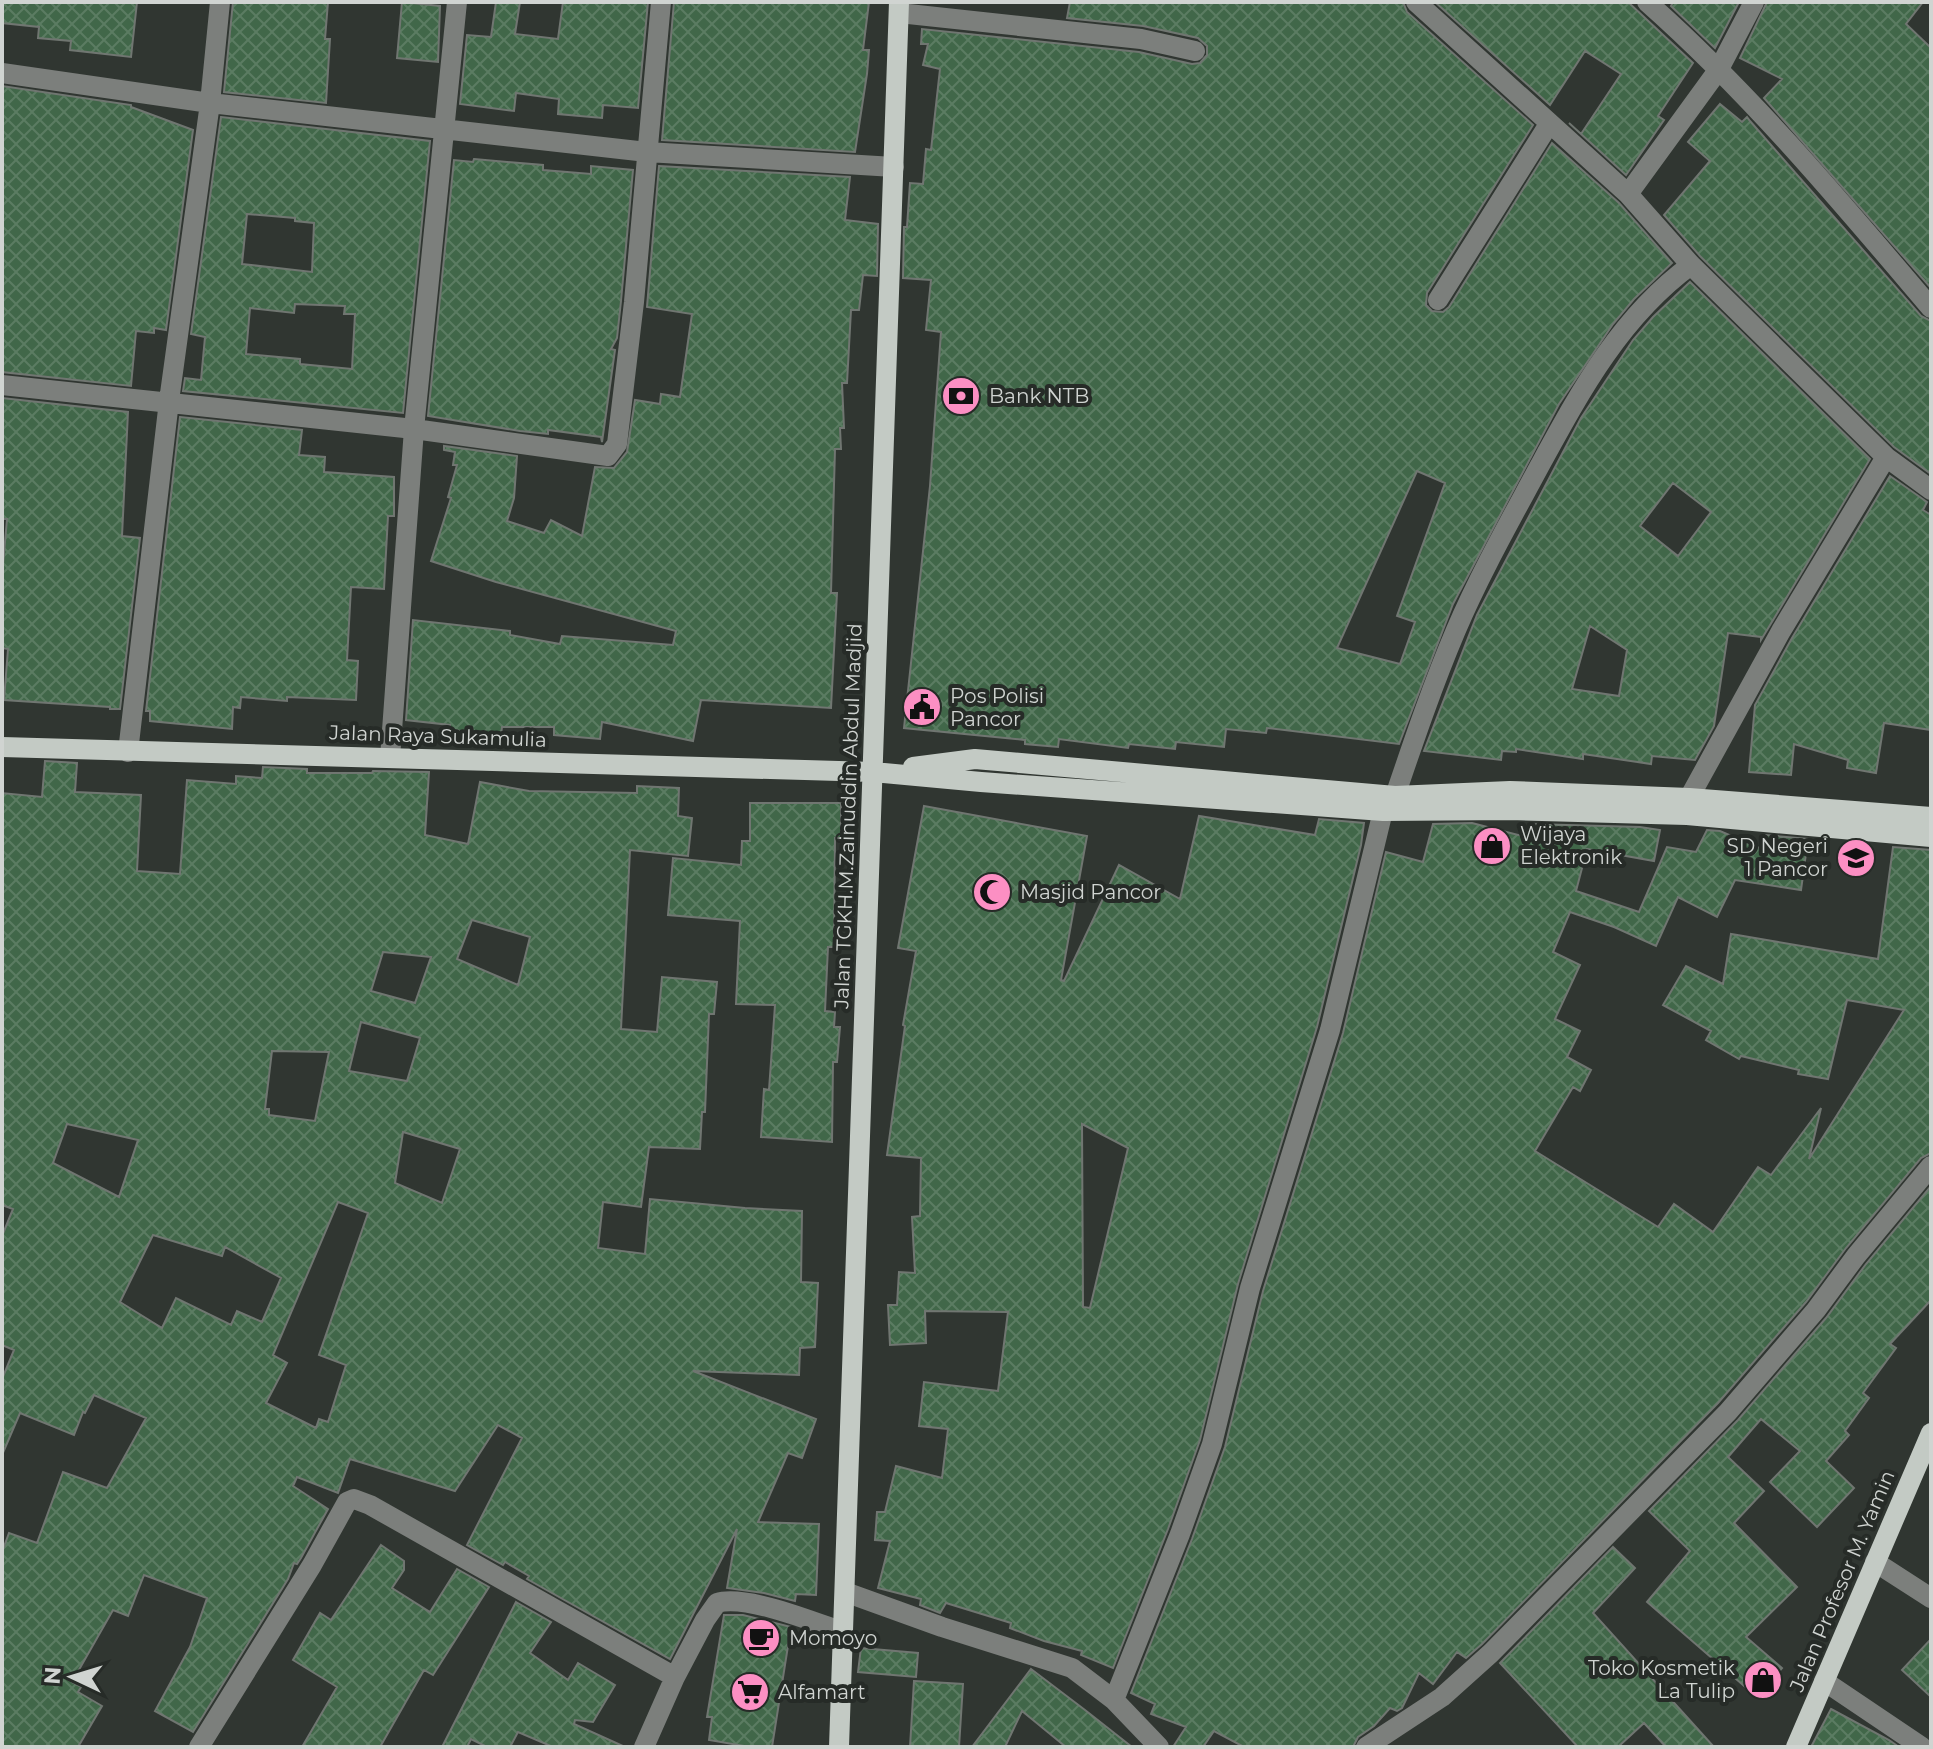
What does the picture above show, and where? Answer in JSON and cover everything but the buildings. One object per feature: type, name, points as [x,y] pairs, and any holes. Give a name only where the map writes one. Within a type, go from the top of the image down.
[{"type":"main road","name":"Jalan TGKH.M.Zainuddin Abdul Madjid","points":[[839,1747],[899,8]]},
{"type":"main road","name":"Jalan Raya Sukamulia","points":[[2,747],[873,772],[975,759],[1389,803],[1510,800]]},
{"type":"main road","points":[[1510,800],[1689,798],[1931,817]]},
{"type":"main road","points":[[1510,800],[1931,837]]},
{"type":"main road","name":"Jalan Profesor M. Yamin","points":[[1796,1747],[1931,1433]]},
{"type":"street","points":[[128,752],[220,2]]},
{"type":"street","points":[[390,758],[414,429],[457,2]]},
{"type":"street","points":[[2,385],[414,429],[608,456],[617,444],[632,318],[661,2]]},
{"type":"street","points":[[1416,2],[1628,194],[1691,265],[1886,457],[1931,490]]},
{"type":"street","points":[[1647,2],[1719,69],[1796,152],[1931,308]]},
{"type":"street","points":[[1628,194],[1719,69],[1754,2]]},
{"type":"street","points":[[899,8],[1141,39],[1195,51]]},
{"type":"street","points":[[2,73],[210,103],[647,152],[894,167]]},
{"type":"street","points":[[1438,300],[1549,124]]},
{"type":"street","points":[[1114,1700],[1212,1444],[1250,1288],[1330,1030],[1389,803],[1456,629],[1493,552],[1585,383],[1645,305],[1691,265]]},
{"type":"street","points":[[1689,798],[1781,631],[1886,457]]},
{"type":"street","points":[[1366,1747],[1442,1697],[1491,1653],[1728,1412],[1816,1310],[1856,1256],[1931,1166]]},
{"type":"street","points":[[199,1747],[312,1565],[347,1502],[354,1499],[370,1505],[675,1677]]},
{"type":"street","points":[[1875,1562],[1931,1598]]},
{"type":"street","points":[[845,1592],[1072,1668],[1114,1700],[1159,1747]]},
{"type":"street","points":[[644,1747],[675,1677],[712,1608],[721,1601],[744,1602],[843,1632]]},
{"type":"street","points":[[1824,1681],[1922,1747]]},
{"type":"place","name":"Bank NTB","points":[[961,396]]},
{"type":"place","name":"Pos Polisi Pancor","points":[[922,707]]},
{"type":"place","name":"Wijaya Elektronik","points":[[1492,846]]},
{"type":"place","name":"SD Negeri 1 Pancor","points":[[1856,858]]},
{"type":"place","name":"Masjid Pancor","points":[[992,892]]},
{"type":"place","name":"Momoyo","points":[[761,1638]]},
{"type":"place","name":"Toko Kosmetik La Tulip","points":[[1763,1680]]},
{"type":"place","name":"Alfamart","points":[[750,1692]]}]
